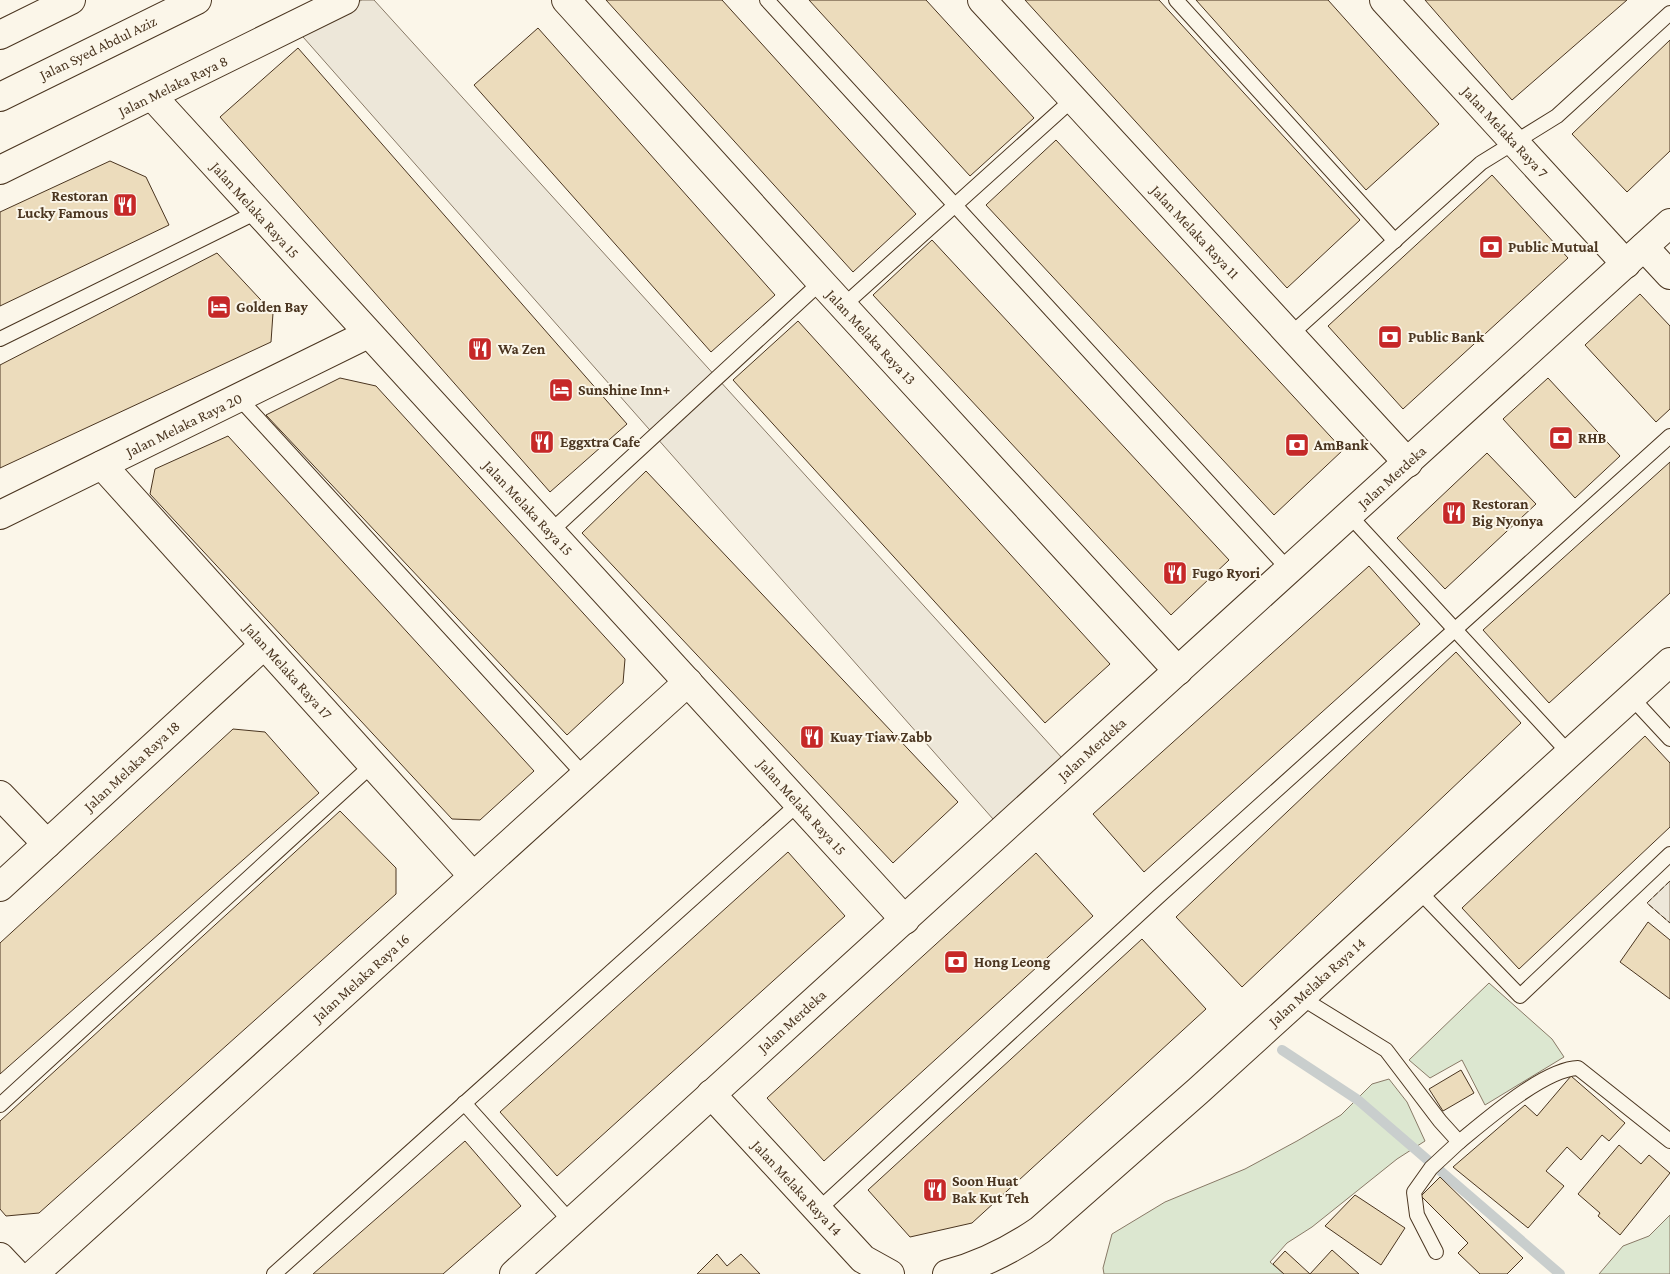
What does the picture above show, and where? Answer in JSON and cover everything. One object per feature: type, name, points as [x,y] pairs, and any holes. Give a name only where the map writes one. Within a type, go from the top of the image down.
[{"type":"street","points":[[0,35],[71,0]]},
{"type":"street","name":"Jalan Syed Abdul Aziz","points":[[0,97],[197,0]]},
{"type":"street","name":"Jalan Melaka Raya 8","points":[[0,170],[345,0]]},
{"type":"street","name":"Jalan Melaka Raya 13","points":[[566,0],[821,282],[1178,671]]},
{"type":"street","name":"Jalan Melaka Raya 11","points":[[982,0],[1408,463]]},
{"type":"street","name":"Jalan Melaka Raya 7","points":[[1384,0],[1514,143],[1635,255]]},
{"type":"street","name":"Jalan Melaka Raya 15","points":[[152,96],[905,920]]},
{"type":"street","name":"Jalan Merdeka","points":[[514,1274],[1670,224]]},
{"type":"street","points":[[1635,255],[1670,275]]},
{"type":"street","name":"Jalan Melaka Raya 20","points":[[0,515],[368,334]]},
{"type":"street","name":"Jalan Melaka Raya 17","points":[[102,465],[473,876]]},
{"type":"street","name":"Jalan Melaka Raya 18","points":[[0,887],[264,645]]},
{"type":"street","name":"Jalan Melaka Raya 14","points":[[947,1274],[971,1268],[1019,1245],[1040,1230],[1198,1091],[1670,662]]},
{"type":"street","name":"Jalan Melaka Raya 16","points":[[34,1274],[688,682]]},
{"type":"street","points":[[0,795],[47,844]]},
{"type":"street","name":"Jalan Melaka Raya 14","points":[[711,1094],[863,1259],[890,1274]]},
{"type":"street","points":[[0,1257],[16,1274]]},
{"type":"lane","points":[[767,0],[1289,570]]},
{"type":"lane","points":[[1176,0],[1395,240]]},
{"type":"lane","points":[[1290,335],[1481,163],[1557,116],[1670,13]]},
{"type":"lane","points":[[843,306],[1073,99]]},
{"type":"lane","points":[[0,339],[257,212]]},
{"type":"lane","points":[[550,532],[821,282]]},
{"type":"lane","points":[[239,398],[585,776]]},
{"type":"lane","points":[[818,1210],[1159,896],[1670,436]]},
{"type":"lane","points":[[1350,516],[1569,753]]},
{"type":"lane","points":[[1631,697],[1670,738]]},
{"type":"lane","points":[[0,1105],[372,765]]},
{"type":"lane","points":[[274,1274],[798,804]]},
{"type":"lane","points":[[1418,890],[1520,996],[1667,862]]},
{"type":"lane","points":[[1300,997],[1386,1050],[1440,1122],[1459,1142]]},
{"type":"lane","points":[[1436,1252],[1418,1215],[1414,1192],[1436,1164],[1459,1142],[1515,1099],[1557,1072],[1567,1068],[1578,1068],[1670,1141]]},
{"type":"lane","points":[[464,1103],[571,1222]]},
{"type":"green space","points":[[1489,983],[1552,1039],[1564,1057],[1485,1105],[1462,1060],[1430,1078],[1409,1060]]},
{"type":"green space","points":[[1389,1079],[1407,1102],[1425,1141],[1397,1159],[1312,1227],[1287,1243],[1270,1262],[1284,1274],[1104,1274],[1103,1268],[1112,1234],[1165,1202],[1245,1169],[1297,1141],[1341,1115],[1372,1084]]},
{"type":"green space","points":[[1670,1215],[1670,1274],[1599,1274],[1623,1246],[1649,1236]]},
{"type":"shaded area","points":[[362,0],[374,0],[1062,758],[993,819],[296,29]]},
{"type":"shaded area","points":[[1670,881],[1670,923],[1647,903]]},
{"type":"building","points":[[606,0],[722,0],[916,214],[853,272]]},
{"type":"building","points":[[809,0],[926,0],[1034,118],[970,176]]},
{"type":"building","points":[[1025,0],[1159,0],[1360,220],[1287,288]]},
{"type":"building","points":[[1196,0],[1328,0],[1439,124],[1366,190]]},
{"type":"building","points":[[1425,0],[1627,0],[1512,100]]},
{"type":"building","points":[[538,28],[775,295],[711,352],[474,85]]},
{"type":"building","points":[[1670,40],[1670,151],[1627,192],[1572,134]]},
{"type":"building","points":[[298,48],[627,424],[550,492],[220,117]]},
{"type":"building","points":[[1056,140],[1343,450],[1274,515],[986,205]]},
{"type":"building","points":[[110,161],[146,177],[169,225],[0,306],[0,212]]},
{"type":"building","points":[[1492,175],[1568,258],[1403,409],[1328,326]]},
{"type":"building","points":[[932,240],[1229,560],[1171,615],[873,295]]},
{"type":"building","points":[[217,253],[273,313],[271,342],[0,468],[0,365]]},
{"type":"building","points":[[1640,294],[1670,326],[1670,409],[1656,422],[1585,345]]},
{"type":"building","points":[[798,321],[1110,664],[1045,723],[733,380]]},
{"type":"building","points":[[340,378],[376,386],[625,659],[623,683],[567,735],[266,415]]},
{"type":"building","name":"RHB","points":[[1548,378],[1620,456],[1575,498],[1503,419]]},
{"type":"building","points":[[228,436],[534,771],[480,820],[452,819],[150,494],[155,469]]},
{"type":"building","points":[[1487,453],[1536,504],[1445,589],[1397,538]]},
{"type":"building","points":[[1670,462],[1670,593],[1549,703],[1483,630]]},
{"type":"building","points":[[646,471],[958,802],[893,863],[582,533]]},
{"type":"building","points":[[1369,566],[1420,624],[1144,872],[1093,814]]},
{"type":"building","points":[[1456,652],[1521,723],[1242,987],[1176,917]]},
{"type":"building","points":[[233,729],[265,732],[319,793],[0,1074],[0,943]]},
{"type":"building","points":[[1645,736],[1670,763],[1670,827],[1519,969],[1462,908]]},
{"type":"building","points":[[340,811],[396,868],[396,894],[39,1213],[6,1216],[0,1209],[0,1121]]},
{"type":"building","points":[[788,852],[845,916],[557,1176],[500,1112]]},
{"type":"building","points":[[1036,853],[1093,916],[824,1161],[767,1098]]},
{"type":"building","points":[[1648,922],[1670,940],[1670,999],[1620,962]]},
{"type":"building","points":[[1142,939],[1206,1009],[972,1223],[910,1237],[868,1190]]},
{"type":"building","points":[[1461,1070],[1474,1093],[1443,1111],[1429,1089]]},
{"type":"building","points":[[1571,1076],[1625,1123],[1609,1141],[1602,1135],[1581,1160],[1567,1147],[1546,1171],[1564,1186],[1528,1228],[1453,1167],[1525,1105],[1537,1116]]},
{"type":"building","points":[[465,1141],[521,1206],[443,1274],[313,1274]]},
{"type":"building","points":[[1619,1145],[1641,1164],[1649,1155],[1670,1173],[1620,1235],[1598,1216],[1600,1213],[1578,1194]]},
{"type":"building","points":[[1440,1177],[1523,1258],[1507,1274],[1480,1274],[1458,1253],[1468,1243],[1421,1196]]},
{"type":"building","points":[[1355,1195],[1405,1228],[1381,1265],[1325,1226]]},
{"type":"building","points":[[1332,1250],[1359,1274],[1310,1274]]},
{"type":"building","points":[[1285,1251],[1310,1274],[1284,1274],[1273,1264]]},
{"type":"building","points":[[717,1254],[727,1266],[741,1254],[760,1274],[697,1274]]},
{"type":"waterway","points":[[1282,1050],[1358,1100],[1560,1274]]},
{"type":"fence","points":[[1670,881],[1647,903],[1670,923]]},
{"type":"place","name":"Restoran Lucky Famous","points":[[125,205]]},
{"type":"place","name":"Public Mutual","points":[[1491,247]]},
{"type":"place","name":"Golden Bay","points":[[219,307]]},
{"type":"place","name":"Public Bank","points":[[1390,337]]},
{"type":"place","name":"Wa Zen","points":[[480,349]]},
{"type":"place","name":"Sunshine Inn+","points":[[561,390]]},
{"type":"place","name":"RHB","points":[[1561,438]]},
{"type":"place","name":"Eggxtra Cafe","points":[[542,442]]},
{"type":"place","name":"AmBank","points":[[1297,445]]},
{"type":"place","name":"Restoran Big Nyonya","points":[[1454,513]]},
{"type":"place","name":"Fugo Ryori","points":[[1175,573]]},
{"type":"place","name":"Kuay Tiaw Zabb","points":[[812,737]]},
{"type":"place","name":"Hong Leong","points":[[956,962]]},
{"type":"place","name":"Soon Huat Bak Kut Teh","points":[[935,1190]]}]
